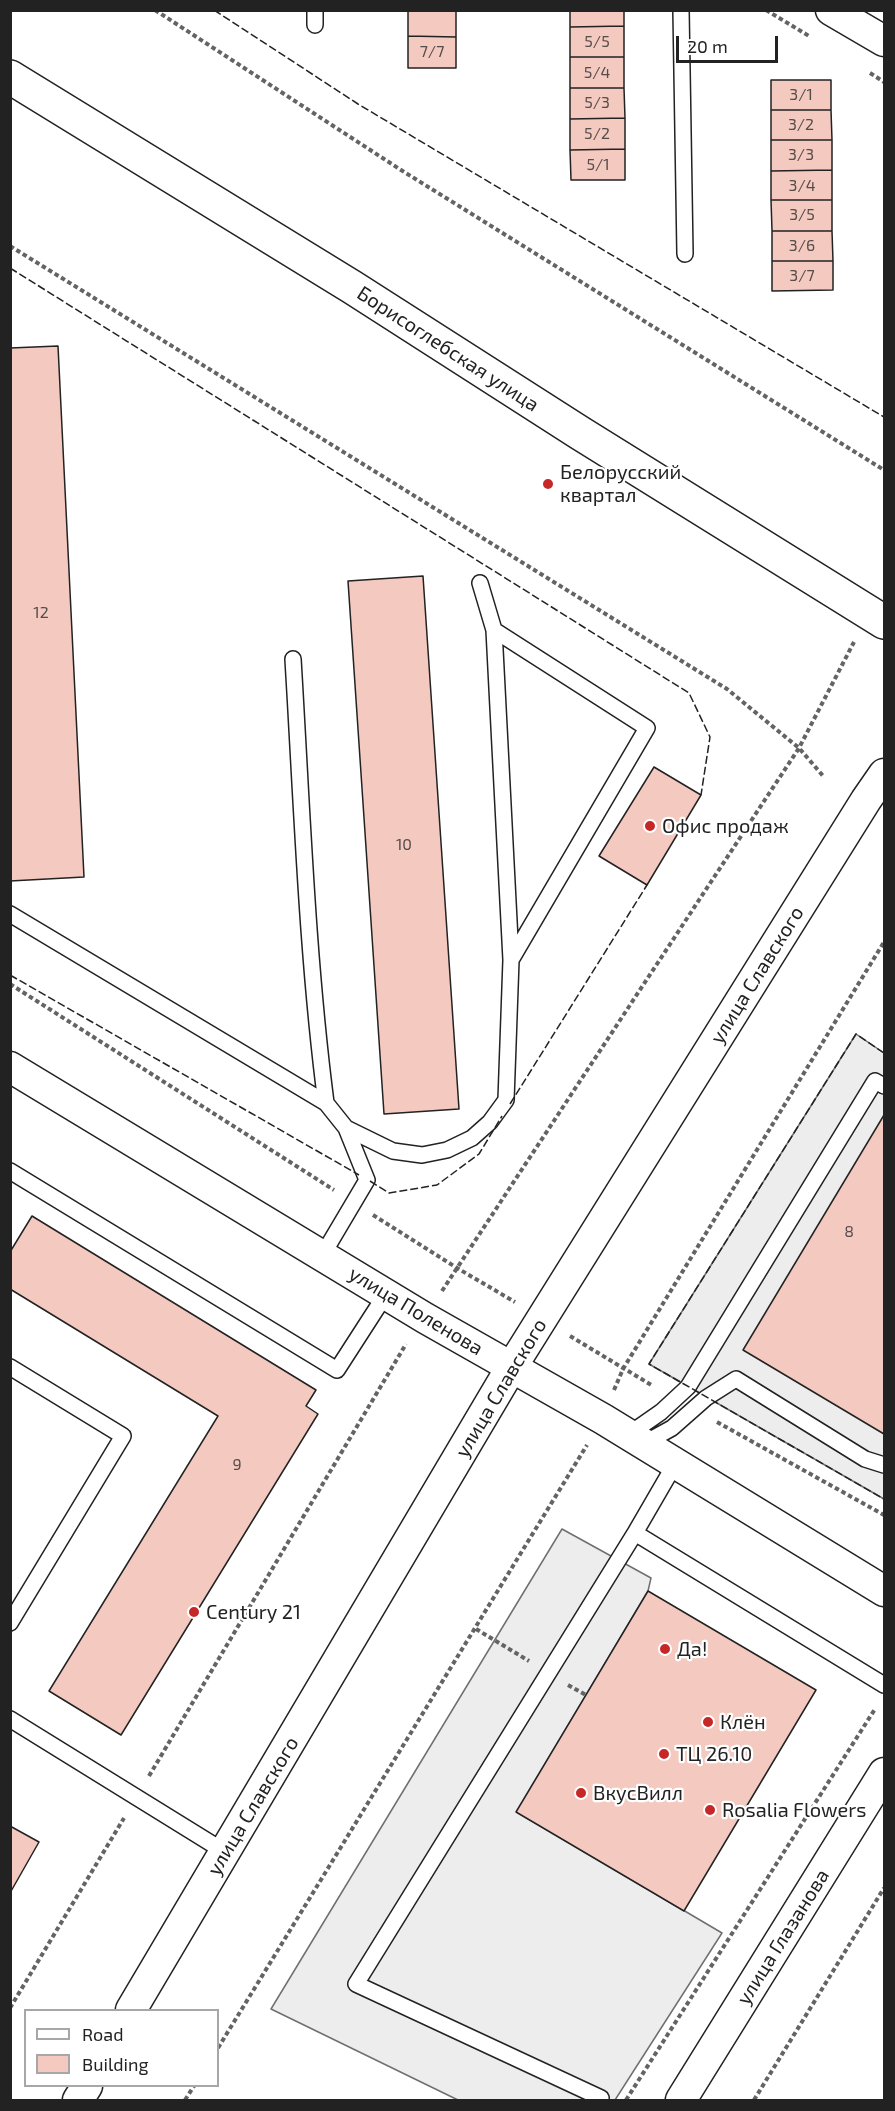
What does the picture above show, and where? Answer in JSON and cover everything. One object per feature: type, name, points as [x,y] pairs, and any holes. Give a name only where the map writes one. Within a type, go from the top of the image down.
[{"type":"street","points":[[831,10],[885,41]]},
{"type":"street","name":"Борисоглебская улица","points":[[10,76],[342,281],[570,427],[877,617]]},
{"type":"street","name":"улица Славского","points":[[132,2009],[511,1368],[866,800],[885,774]]},
{"type":"street","name":"улица Поленова","points":[[10,1067],[322,1256],[625,1433],[885,1591]]},
{"type":"street","name":"улица Глазанова","points":[[681,2100],[885,1773]]},
{"type":"street","points":[[78,2100],[86,2087]]},
{"type":"lane","points":[[681,10],[685,254]]},
{"type":"lane","points":[[346,1128],[393,1151],[422,1155],[447,1150],[472,1138],[490,1122],[506,1100],[511,960],[494,630],[480,583]]},
{"type":"lane","points":[[494,630],[647,728],[511,960]]},
{"type":"lane","points":[[293,659],[311,943],[326,1103]]},
{"type":"lane","points":[[10,914],[326,1103],[346,1128],[367,1180],[322,1256]]},
{"type":"lane","points":[[625,1433],[661,1413],[688,1388],[875,1081],[885,1086]]},
{"type":"lane","points":[[10,1171],[337,1370],[386,1293]]},
{"type":"lane","points":[[10,1367],[123,1436],[10,1623]]},
{"type":"lane","points":[[625,1433],[672,1428],[706,1398],[736,1380],[865,1459],[885,1465]]},
{"type":"lane","points":[[601,2098],[356,1984],[635,1533],[675,1464]]},
{"type":"lane","points":[[635,1533],[885,1685]]},
{"type":"lane","points":[[10,1719],[225,1852]]},
{"type":"path","points":[[155,10],[401,170],[885,470]]},
{"type":"path","points":[[10,246],[727,689],[799,747],[824,777]]},
{"type":"path","points":[[457,1268],[799,747],[877,617]]},
{"type":"path","points":[[219,2046],[476,1629],[625,1433],[623,1369],[885,942]]},
{"type":"path","points":[[10,984],[338,1193]]},
{"type":"path","points":[[368,1212],[654,1387]]},
{"type":"path","points":[[10,2008],[406,1344]]},
{"type":"path","points":[[717,1422],[885,1515]]},
{"type":"path","points":[[626,2100],[878,1703]]},
{"type":"path","points":[[754,2100],[885,1888]]},
{"type":"path","points":[[185,2100],[193,2087]]},
{"type":"shaded area","points":[[856,1034],[884,1053],[884,1499],[649,1364]]},
{"type":"shaded area","points":[[562,1529],[651,1578],[648,1591],[517,1812],[722,1933],[615,2100],[458,2100],[271,2009]]},
{"type":"building","points":[[408,10],[456,10],[456,37],[408,36]]},
{"type":"building","points":[[570,10],[624,10],[624,26],[570,27]]},
{"type":"building","points":[[624,26],[624,57],[570,57],[570,27]]},
{"type":"building","points":[[408,36],[456,37],[456,68],[408,68]]},
{"type":"building","points":[[570,57],[624,57],[624,88],[570,88]]},
{"type":"building","points":[[771,80],[831,80],[831,110],[771,110]]},
{"type":"building","points":[[570,88],[624,88],[625,118],[570,119]]},
{"type":"building","points":[[771,110],[831,110],[832,140],[771,140]]},
{"type":"building","points":[[625,118],[625,149],[570,150],[570,119]]},
{"type":"building","points":[[771,140],[832,140],[832,170],[771,171]]},
{"type":"building","points":[[625,149],[625,180],[571,180],[570,150]]},
{"type":"building","points":[[832,170],[832,200],[771,200],[771,171]]},
{"type":"building","points":[[771,200],[832,200],[832,231],[772,231]]},
{"type":"building","points":[[772,231],[832,231],[833,261],[772,261]]},
{"type":"building","points":[[772,261],[833,261],[833,290],[772,291]]},
{"type":"building","points":[[58,346],[84,877],[10,881],[10,348]]},
{"type":"building","points":[[423,576],[459,1109],[384,1114],[348,581]]},
{"type":"building","name":"Офис продаж","points":[[654,767],[701,795],[647,885],[599,856]]},
{"type":"building","points":[[884,1115],[884,1434],[743,1350]]},
{"type":"building","points":[[32,1216],[316,1390],[306,1406],[318,1414],[121,1735],[49,1691],[218,1416],[10,1289],[10,1252]]},
{"type":"building","name":"ТЦ 26.10","points":[[648,1591],[816,1690],[684,1911],[516,1812]]},
{"type":"building","points":[[10,1826],[39,1842],[10,1893]]},
{"type":"fence","points":[[214,10],[358,104],[884,417]]},
{"type":"fence","points":[[10,268],[689,693],[710,737],[701,795]]},
{"type":"fence","points":[[510,1104],[647,885]]},
{"type":"fence","points":[[10,975],[359,1175]]},
{"type":"fence","points":[[884,1053],[856,1034],[649,1364],[884,1499]]},
{"type":"fence","points":[[370,1181],[389,1193],[437,1185],[479,1154],[502,1116]]},
{"type":"place","name":"Белорусский квартал","points":[[548,484]]},
{"type":"place","name":"Офис продаж","points":[[650,826]]},
{"type":"place","name":"Century 21","points":[[194,1612]]},
{"type":"place","name":"Да!","points":[[665,1649]]},
{"type":"place","name":"Клён","points":[[708,1722]]},
{"type":"place","name":"ТЦ 26.10","points":[[664,1754]]},
{"type":"place","name":"ВкусВилл","points":[[581,1793]]},
{"type":"place","name":"Rosalia Flowers","points":[[710,1810]]}]
